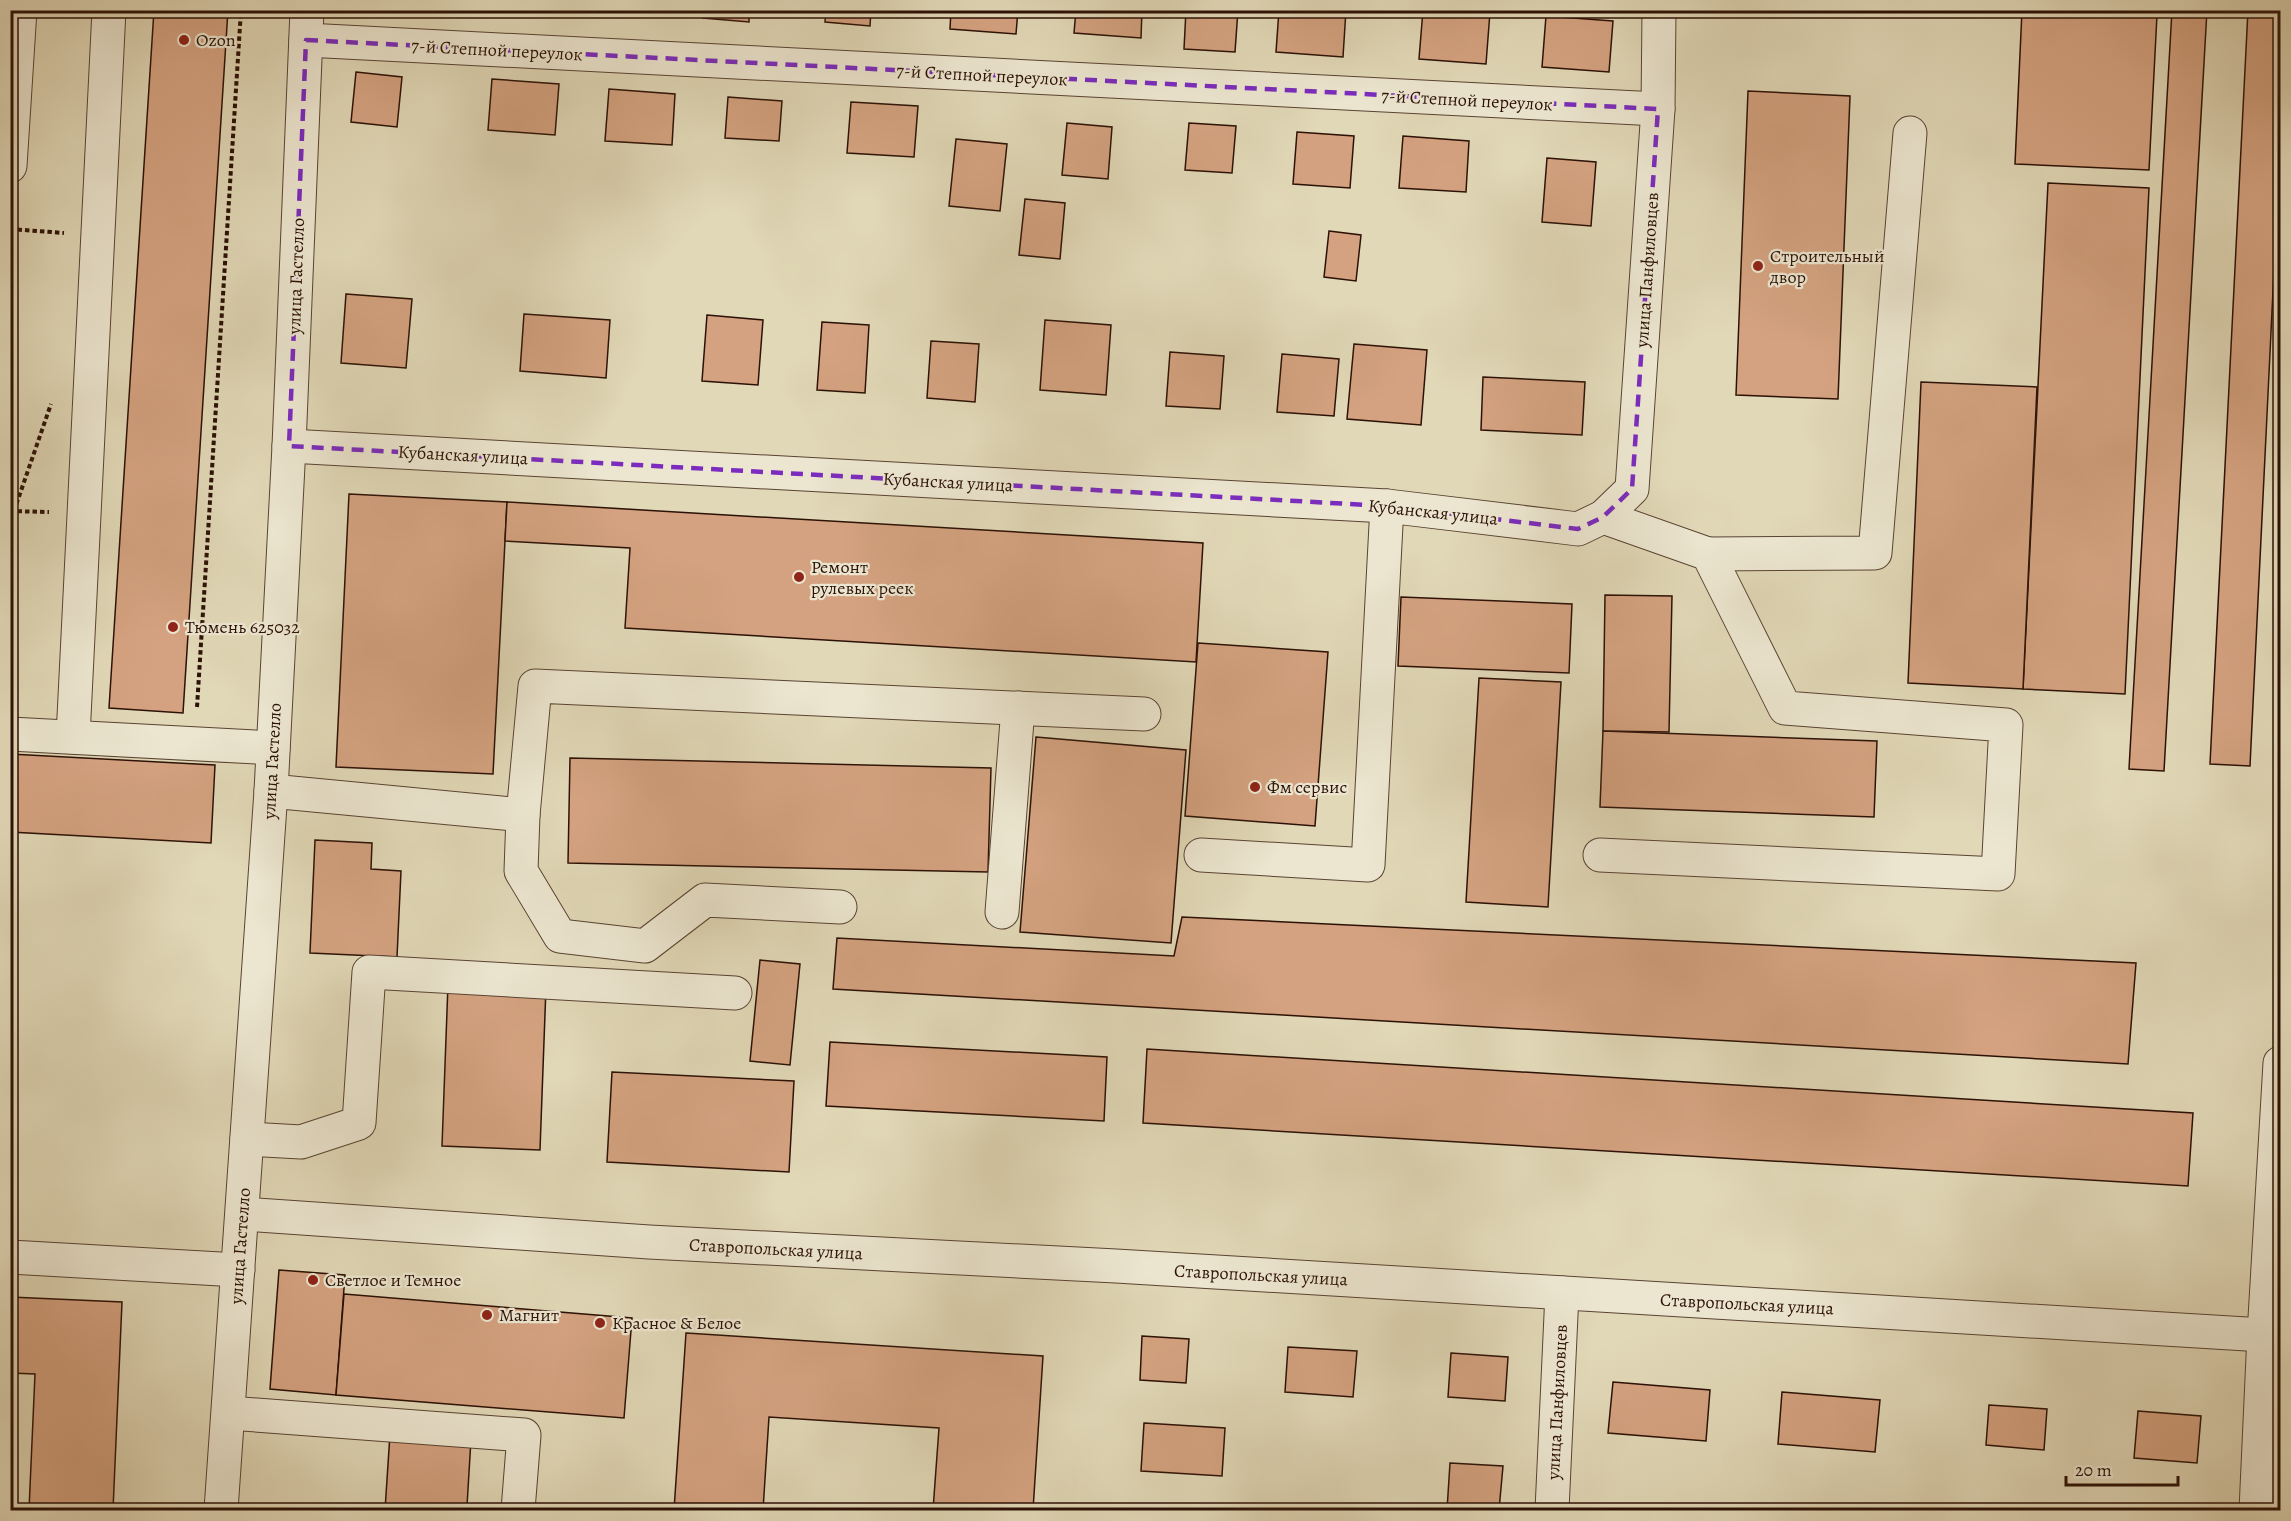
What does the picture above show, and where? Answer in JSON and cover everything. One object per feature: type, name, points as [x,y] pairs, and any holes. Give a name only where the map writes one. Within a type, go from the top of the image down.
[{"type":"street","points":[[10,166],[20,10]]},
{"type":"street","points":[[73,737],[109,10]]},
{"type":"street","name":"улица Панфиловцев","points":[[1604,518],[1632,489],[1658,109],[1659,10]]},
{"type":"street","name":"7-й Степной переулок","points":[[307,25],[1658,109]]},
{"type":"street","name":"улица Гастелло","points":[[221,1510],[271,791],[307,25]]},
{"type":"street","points":[[1604,518],[1708,554],[1875,553],[1910,133]]},
{"type":"street","name":"Кубанская улица","points":[[289,446],[1387,506],[1578,529],[1604,518]]},
{"type":"street","points":[[1201,855],[1368,865],[1387,506]]},
{"type":"street","points":[[1600,855],[1998,874],[2006,725],[1785,708],[1708,554]]},
{"type":"street","points":[[840,907],[705,900],[645,946],[560,936],[521,871],[523,815],[535,686],[1144,714]]},
{"type":"street","points":[[1002,912],[1018,708]]},
{"type":"street","points":[[10,734],[273,747]]},
{"type":"street","points":[[271,791],[523,815]]},
{"type":"street","points":[[247,1139],[301,1142],[359,1123],[369,972],[735,993]]},
{"type":"street","points":[[2256,1510],[2272,1335],[2280,1063]]},
{"type":"street","name":"Ставропольская улица","points":[[243,1214],[649,1242],[1116,1266],[2272,1335]]},
{"type":"street","points":[[10,1257],[238,1270]]},
{"type":"street","name":"улица Панфиловцев","points":[[1552,1510],[1562,1293]]},
{"type":"street","points":[[229,1413],[524,1436],[518,1510]]},
{"type":"path","points":[[195,743],[241,10]]},
{"type":"path","points":[[10,229],[98,235]]},
{"type":"highlighted area","points":[[306,40],[1658,109],[1632,489],[1603,517],[1578,529],[1387,506],[289,446]]},
{"type":"building","points":[[154,10],[228,10],[183,713],[109,708]]},
{"type":"building","points":[[533,10],[595,10],[594,15]]},
{"type":"building","points":[[621,10],[665,10],[665,16],[620,13]]},
{"type":"building","points":[[703,10],[749,10],[749,22],[703,18]]},
{"type":"building","points":[[826,10],[871,10],[870,26],[825,22]]},
{"type":"building","points":[[951,10],[1018,10],[1016,34],[950,29]]},
{"type":"building","points":[[1076,10],[1142,10],[1141,38],[1074,33]]},
{"type":"building","points":[[1186,10],[1238,10],[1235,52],[1184,49]]},
{"type":"building","points":[[1279,10],[1346,10],[1343,57],[1276,52]]},
{"type":"building","points":[[1423,10],[1490,12],[1486,64],[1419,59]]},
{"type":"building","points":[[2022,10],[2157,15],[2149,170],[2015,164]]},
{"type":"building","points":[[2172,10],[2207,10],[2164,771],[2129,769]]},
{"type":"building","points":[[2248,10],[2280,10],[2280,146],[2250,766],[2210,764]]},
{"type":"building","points":[[1546,16],[1613,21],[1609,72],[1542,67]]},
{"type":"building","points":[[356,72],[402,77],[397,127],[351,122]]},
{"type":"building","points":[[492,79],[559,84],[555,135],[488,130]]},
{"type":"building","points":[[609,89],[675,94],[672,145],[605,141]]},
{"type":"building","points":[[1748,91],[1850,96],[1838,399],[1736,395]]},
{"type":"building","points":[[728,97],[782,101],[779,141],[725,138]]},
{"type":"building","points":[[851,102],[918,106],[914,157],[847,153]]},
{"type":"building","points":[[1067,123],[1112,127],[1108,179],[1062,175]]},
{"type":"building","points":[[1189,123],[1236,126],[1232,173],[1185,170]]},
{"type":"building","points":[[1297,132],[1354,136],[1350,188],[1293,184]]},
{"type":"building","points":[[1403,136],[1469,141],[1466,192],[1399,188]]},
{"type":"building","points":[[956,139],[1007,144],[1000,211],[949,206]]},
{"type":"building","points":[[1547,158],[1596,162],[1591,226],[1542,222]]},
{"type":"building","points":[[2048,183],[2149,188],[2125,694],[2023,689]]},
{"type":"building","points":[[1025,199],[1065,203],[1060,259],[1019,255]]},
{"type":"building","points":[[1329,231],[1361,235],[1356,281],[1324,277]]},
{"type":"building","points":[[346,294],[412,299],[406,368],[341,363]]},
{"type":"building","points":[[524,314],[610,320],[606,378],[520,371]]},
{"type":"building","points":[[707,315],[763,320],[758,385],[702,381]]},
{"type":"building","points":[[1045,320],[1111,325],[1106,395],[1040,390]]},
{"type":"building","points":[[822,322],[869,325],[865,393],[817,390]]},
{"type":"building","points":[[931,341],[979,344],[975,402],[927,398]]},
{"type":"building","points":[[1354,344],[1427,350],[1421,425],[1347,419]]},
{"type":"building","points":[[1170,352],[1224,356],[1220,409],[1166,406]]},
{"type":"building","points":[[1282,354],[1339,359],[1334,416],[1277,412]]},
{"type":"building","points":[[1483,377],[1585,382],[1582,435],[1481,430]]},
{"type":"building","points":[[1921,382],[2037,387],[2023,689],[1908,683]]},
{"type":"building","points":[[349,494],[507,502],[493,774],[336,767]]},
{"type":"building","points":[[507,502],[1203,543],[1196,662],[625,628],[630,548],[505,541]]},
{"type":"building","points":[[1605,595],[1672,596],[1669,732],[1603,731]]},
{"type":"building","points":[[1401,597],[1572,604],[1569,673],[1398,666]]},
{"type":"building","points":[[1198,643],[1328,652],[1315,826],[1185,816]]},
{"type":"building","points":[[1479,678],[1561,682],[1548,907],[1466,902]]},
{"type":"building","points":[[1603,731],[1877,741],[1874,817],[1600,807]]},
{"type":"building","points":[[1036,737],[1186,750],[1171,943],[1020,932]]},
{"type":"building","points":[[10,754],[215,765],[211,843],[10,832]]},
{"type":"building","points":[[570,758],[991,768],[988,872],[568,863]]},
{"type":"building","points":[[315,840],[372,843],[371,869],[401,871],[397,957],[310,953]]},
{"type":"building","points":[[1182,917],[2136,963],[2128,1064],[833,989],[837,938],[1174,956]]},
{"type":"building","points":[[760,960],[800,964],[790,1065],[750,1061]]},
{"type":"building","points":[[448,984],[546,987],[540,1150],[442,1146]]},
{"type":"building","points":[[830,1042],[1107,1057],[1104,1121],[826,1106]]},
{"type":"building","points":[[1147,1049],[2193,1113],[2188,1186],[1143,1123]]},
{"type":"building","points":[[612,1072],[794,1081],[789,1172],[607,1162]]},
{"type":"building","points":[[279,1270],[345,1275],[336,1395],[270,1389]]},
{"type":"building","points":[[344,1294],[632,1318],[624,1418],[336,1395]]},
{"type":"building","points":[[10,1297],[122,1302],[113,1510],[29,1510],[35,1374],[10,1373]]},
{"type":"building","points":[[686,1333],[1043,1356],[1033,1510],[933,1510],[939,1428],[769,1417],[763,1510],[674,1510]]},
{"type":"building","points":[[1142,1336],[1189,1339],[1186,1383],[1140,1380]]},
{"type":"building","points":[[1288,1347],[1357,1351],[1353,1397],[1285,1392]]},
{"type":"building","points":[[1451,1353],[1508,1357],[1505,1401],[1448,1397]]},
{"type":"building","points":[[1613,1382],[1710,1390],[1706,1441],[1608,1433]]},
{"type":"building","points":[[1782,1392],[1880,1400],[1875,1452],[1778,1444]]},
{"type":"building","points":[[1989,1405],[2047,1409],[2044,1450],[1986,1445]]},
{"type":"building","points":[[2138,1411],[2201,1416],[2197,1463],[2134,1458]]},
{"type":"building","points":[[1144,1423],[1225,1428],[1222,1476],[1141,1471]]},
{"type":"building","points":[[390,1434],[471,1439],[467,1506],[495,1507],[495,1510],[385,1510]]},
{"type":"building","points":[[1450,1463],[1503,1466],[1499,1510],[1447,1510]]},
{"type":"place","name":"Ozon","points":[[184,40]]},
{"type":"place","name":"Строительный двор","points":[[1758,266]]},
{"type":"place","name":"Ремонт рулевых реек","points":[[799,577]]},
{"type":"place","name":"Тюмень 625032","points":[[173,627]]},
{"type":"place","name":"Фм сервис","points":[[1255,787]]},
{"type":"place","name":"Светлое и Темное","points":[[313,1280]]},
{"type":"place","name":"Магнит","points":[[487,1315]]},
{"type":"place","name":"Красное & Белое","points":[[600,1323]]}]
